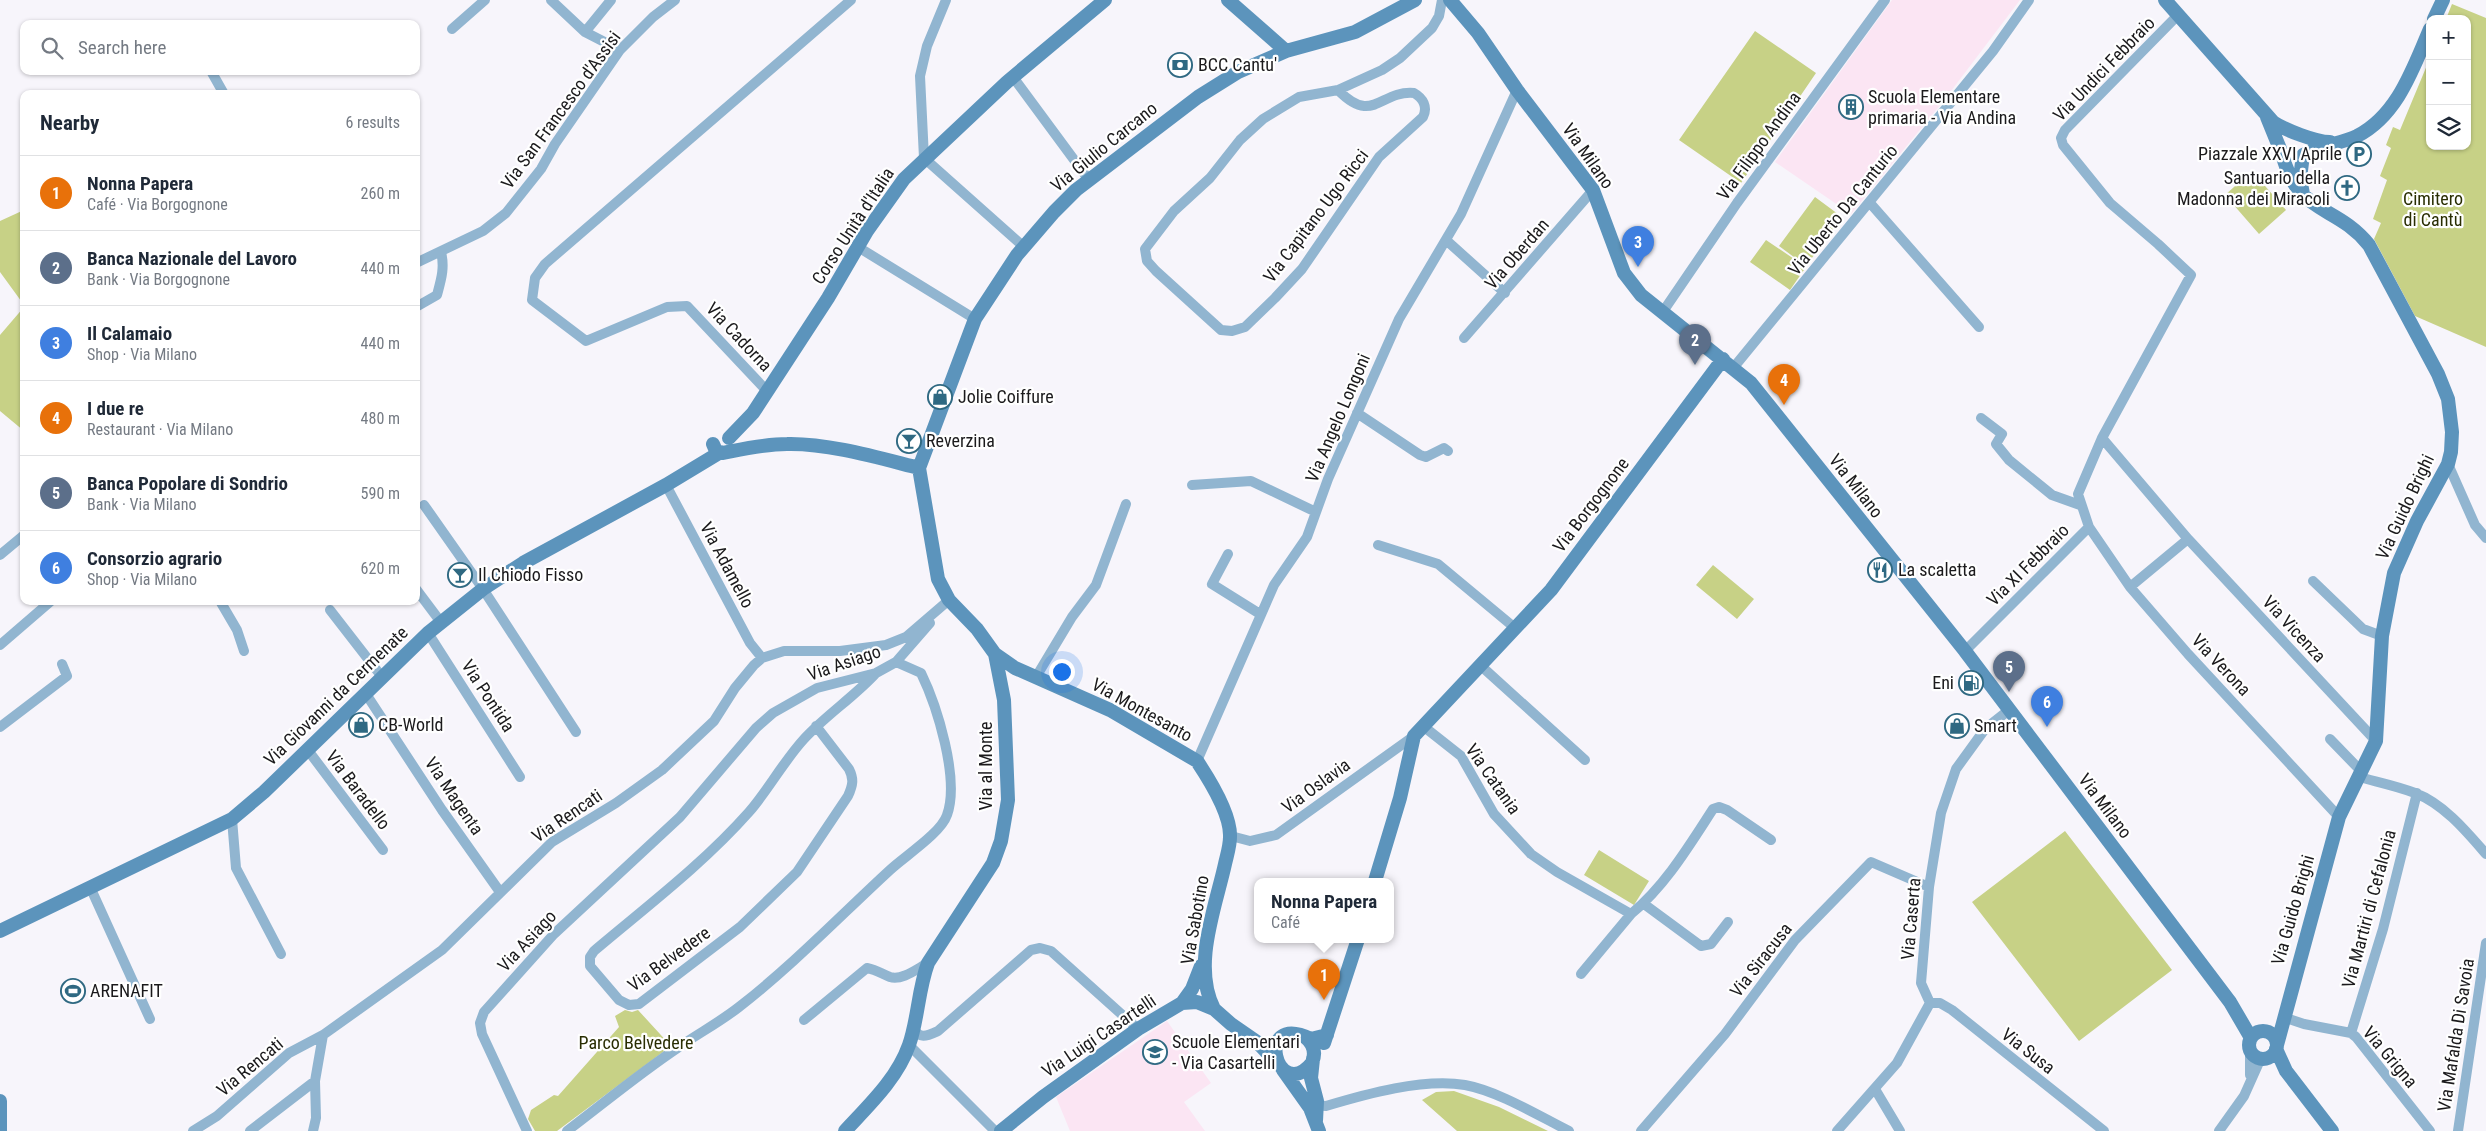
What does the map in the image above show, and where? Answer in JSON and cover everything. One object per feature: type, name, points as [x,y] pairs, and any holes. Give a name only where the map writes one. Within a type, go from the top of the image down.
[{"type":"main road","name":"Corso Unità d'Italia","points":[[722,446],[753,413],[828,298],[858,247],[904,179],[924,158],[1013,77],[1105,0]]},
{"type":"main road","points":[[1228,0],[1286,51]]},
{"type":"main road","points":[[2166,0],[2265,114],[2278,126],[2312,140],[2340,141]]},
{"type":"main road","points":[[2436,15],[2442,0]]},
{"type":"main road","name":"Via Giulio Carcano","points":[[919,468],[975,319],[1024,247],[1054,212],[1089,180],[1198,97],[1238,72],[1286,51],[1355,32],[1416,1]]},
{"type":"main road","name":"Via Milano","points":[[1447,1],[1478,33],[1517,90],[1594,190],[1624,273],[1640,296],[1729,363],[1751,383],[1965,651],[2230,1002],[2264,1050],[2286,1071],[2332,1131]]},
{"type":"main road","points":[[2297,133],[2280,139],[2281,151],[2291,159],[2319,147],[2357,136],[2368,129],[2389,110],[2406,83],[2426,38]]},
{"type":"main road","name":"Via Guido Brighi","points":[[2264,1050],[2283,1017],[2339,817],[2376,741],[2382,636],[2394,572],[2417,521],[2448,464],[2452,432],[2448,399],[2438,374],[2369,245],[2359,233],[2305,200],[2288,176],[2281,151],[2265,114]]},
{"type":"main road","points":[[2297,133],[2307,144],[2303,155],[2300,178],[2305,200]]},
{"type":"main road","name":"Via Borgognone","points":[[1376,878],[1400,798],[1414,736],[1551,590],[1729,363]]},
{"type":"main road","name":"Via Giovanni da Cermenate","points":[[0,931],[232,819],[264,792],[440,621],[483,589],[523,563],[666,485],[689,471],[722,446],[795,444],[838,450],[919,468]]},
{"type":"main road","name":"Via al Monte","points":[[845,1131],[894,1074],[910,1045],[922,979],[928,963],[993,863],[1001,841],[1008,791],[1004,700],[995,654],[977,629],[944,605],[934,564],[919,468]]},
{"type":"main road","name":"Via Montesanto","points":[[995,654],[1011,666],[1110,710],[1197,761],[1206,774],[1226,814],[1231,836]]},
{"type":"main road","points":[[1000,676],[1005,667],[1011,666]]},
{"type":"main road","name":"Via Sabotino","points":[[1214,1009],[1205,985],[1204,960],[1231,836]]},
{"type":"main road","points":[[1279,1066],[1298,1073],[1307,1069],[1325,1042],[1357,943]]},
{"type":"main road","name":"Via Luigi Casartelli","points":[[1001,1131],[1044,1097],[1138,1029],[1182,1003],[1192,989],[1204,960]]},
{"type":"main road","name":"Via Sabotino","points":[[1182,1003],[1197,1002],[1214,1009],[1230,1024],[1263,1047],[1279,1066]]},
{"type":"main road","name":"Via Milano","points":[[2230,1002],[2266,1032]]},
{"type":"main road","name":"Via Guido Brighi","points":[[2266,1032],[2277,1026],[2283,1017]]},
{"type":"main road","points":[[2264,1050],[2257,1033],[2266,1032]]},
{"type":"main road","name":"Via Sabotino","points":[[1245,1033],[1268,1041],[1281,1038]]},
{"type":"main road","points":[[1313,1103],[1279,1066],[1274,1050],[1281,1038],[1294,1033],[1315,1039],[1327,1035]]},
{"type":"main road","points":[[1305,1037],[1313,1046],[1313,1103],[1318,1126]]},
{"type":"main road","points":[[0,1101],[0,1131]]},
{"type":"street","points":[[452,29],[485,0]]},
{"type":"street","points":[[551,0],[585,32],[620,50]]},
{"type":"street","points":[[585,32],[611,0]]},
{"type":"street","name":"Via San Francesco d'Assisi","points":[[420,261],[483,231],[506,213],[541,169],[555,144],[620,50],[675,0]]},
{"type":"street","name":"Via Cadorna","points":[[767,391],[687,306],[666,306],[586,341],[532,300],[536,278],[545,264],[851,0]]},
{"type":"street","points":[[946,0],[927,46],[920,76],[924,158],[1024,247]]},
{"type":"street","name":"Via Filippo Andina","points":[[1662,313],[1738,203],[1885,0]]},
{"type":"street","name":"Via Uberto Da Canturio","points":[[1729,363],[1870,203],[1993,51],[2029,0]]},
{"type":"street","name":"Via Capitano Ugo Ricci","points":[[1338,90],[1350,102],[1359,106],[1372,106],[1399,94],[1414,93],[1423,102],[1426,112],[1380,157],[1302,269],[1275,298],[1245,327],[1232,331],[1221,330],[1156,271],[1147,260],[1145,249],[1174,211],[1210,178],[1240,140],[1263,119],[1299,97],[1338,90],[1382,70],[1400,58],[1432,28],[1447,1]]},
{"type":"street","name":"Via Undici Febbraio","points":[[2178,15],[2065,130],[2061,138],[2063,145],[2110,203],[2191,275]]},
{"type":"street","points":[[214,75],[222,90]]},
{"type":"street","points":[[1013,77],[1089,180]]},
{"type":"street","name":"Via Angelo Longoni","points":[[1197,761],[1274,585],[1307,537],[1357,413],[1399,319],[1461,214],[1517,90]]},
{"type":"street","name":"Via Oberdan","points":[[1464,338],[1594,190]]},
{"type":"street","points":[[1870,203],[1978,327]]},
{"type":"street","points":[[1446,240],[1505,293]]},
{"type":"street","points":[[858,247],[975,319]]},
{"type":"street","points":[[420,305],[437,295],[443,275],[444,262],[441,252]]},
{"type":"street","name":"Via XI Febbraio","points":[[1965,651],[2089,527],[2080,505],[2078,494],[2102,438],[2191,275]]},
{"type":"street","points":[[1357,413],[1420,455],[1426,457],[1444,448],[1448,451]]},
{"type":"street","points":[[1981,418],[2002,434],[1996,444],[2009,460],[2052,495],[2080,505]]},
{"type":"street","points":[[2102,438],[2188,539],[2130,587]]},
{"type":"street","points":[[2448,464],[2475,525],[2486,538]]},
{"type":"street","points":[[1192,485],[1251,481],[1316,512]]},
{"type":"street","name":"Via Adamello","points":[[666,485],[750,642],[762,658]]},
{"type":"street","points":[[1036,677],[1072,617],[1096,585],[1126,504]]},
{"type":"street","points":[[424,505],[483,589],[576,732]]},
{"type":"street","name":"Via Verona","points":[[2089,527],[2130,587],[2188,654],[2339,817]]},
{"type":"street","points":[[0,554],[20,538]]},
{"type":"street","name":"Via Vicenza","points":[[2188,539],[2376,741]]},
{"type":"street","points":[[1378,545],[1438,564],[1515,628]]},
{"type":"street","points":[[1228,554],[1212,584],[1260,614]]},
{"type":"street","points":[[2313,581],[2363,629],[2382,636]]},
{"type":"street","points":[[420,594],[440,621]]},
{"type":"street","points":[[0,645],[46,605]]},
{"type":"street","points":[[222,605],[237,630],[244,651]]},
{"type":"street","points":[[762,658],[784,651],[840,651],[886,645],[906,637],[944,605]]},
{"type":"street","points":[[896,662],[921,635],[944,605]]},
{"type":"street","points":[[330,610],[382,678]]},
{"type":"street","name":"Via Pontida","points":[[428,633],[520,776]]},
{"type":"street","name":"Via Rencati","points":[[193,1131],[217,1116],[289,1053],[323,1035],[442,950],[552,842],[616,803],[662,770],[714,721],[735,688],[762,658]]},
{"type":"street","name":"Via Asiago","points":[[527,1131],[482,1034],[480,1023],[484,1012],[554,934],[680,817],[756,728],[773,714],[817,688],[876,673],[896,662],[921,673],[933,697],[950,779],[950,804],[946,818],[935,832],[811,945],[739,1007],[675,1049],[567,1131]]},
{"type":"street","points":[[0,727],[67,676],[62,664]]},
{"type":"street","points":[[1480,665],[1585,760]]},
{"type":"street","name":"Via Belvedere","points":[[816,726],[849,768],[853,776],[853,786],[797,872],[740,927],[639,1004],[629,1005],[619,1000],[590,966],[590,957],[594,951],[716,847],[750,811],[803,740],[816,726],[862,688],[876,673]]},
{"type":"street","name":"Via Magenta","points":[[366,694],[442,810],[500,892]]},
{"type":"street","name":"Via Caserta","points":[[1930,1003],[1921,982],[1929,887],[1941,813],[1956,769],[1985,729],[2009,710]]},
{"type":"street","name":"Via Catania","points":[[1423,726],[1461,756],[1494,814],[1531,854],[1557,872],[1631,914]]},
{"type":"street","name":"Via Oslavia","points":[[1231,836],[1250,841],[1276,835],[1414,736]]},
{"type":"street","points":[[2330,739],[2360,774],[2416,793],[2453,818],[2486,854]]},
{"type":"street","name":"Via Baradello","points":[[307,749],[383,850]]},
{"type":"street","name":"Via Martiri di Cefalonia","points":[[2351,1033],[2383,928],[2416,793]]},
{"type":"street","points":[[1581,974],[1631,914],[1644,904],[1688,846],[1713,809],[1719,807],[1727,810],[1771,840]]},
{"type":"street","points":[[232,819],[236,868],[281,954]]},
{"type":"street","name":"Via Siracusa","points":[[1641,1131],[1725,1034],[1795,940],[1871,862],[1929,887]]},
{"type":"street","points":[[90,889],[150,1019]]},
{"type":"street","points":[[1644,904],[1701,946],[1710,944],[1728,922]]},
{"type":"street","name":"Via Mafalda Di Savoia","points":[[2458,1131],[2486,943]]},
{"type":"street","points":[[913,1027],[920,1036],[927,1036],[938,1031],[1032,950],[1040,948],[1051,951],[1138,1029]]},
{"type":"street","points":[[804,1020],[867,968],[878,970],[891,978],[901,977],[928,963]]},
{"type":"street","points":[[1837,1131],[1897,1062],[1930,1003]]},
{"type":"street","name":"Via Susa","points":[[1930,1003],[1940,1003],[1952,1010],[2104,1131]]},
{"type":"street","name":"Via Grigna","points":[[2283,1017],[2304,1024],[2351,1033],[2430,1131]]},
{"type":"street","points":[[313,1131],[316,1118],[314,1081],[323,1035]]},
{"type":"street","points":[[910,1045],[996,1131]]},
{"type":"street","points":[[2219,1131],[2249,1086],[2264,1050]]},
{"type":"street","points":[[250,1131],[314,1081]]},
{"type":"street","points":[[1313,1103],[1332,1104],[1434,1083],[1466,1085],[1510,1101],[1570,1131]]},
{"type":"street","points":[[1875,1089],[1900,1131]]},
{"type":"shaded area","points":[[1892,0],[2020,0],[1945,99],[1851,214],[1775,162]]},
{"type":"shaded area","name":"Scuole Elementari - Via Casartelli","points":[[1167,1021],[1211,1083],[1184,1102],[1205,1131],[1070,1131],[1056,1097]]},
{"type":"green space","name":"Cimitero di Cantù","points":[[2452,4],[2486,18],[2486,347],[2415,316],[2374,239],[2381,223],[2373,219],[2387,180],[2380,176],[2391,148],[2386,145],[2393,127],[2400,130],[2426,68],[2426,150],[2471,150],[2471,15],[2448,15]]},
{"type":"green space","points":[[1755,31],[1816,73],[1741,183],[1679,140]]},
{"type":"green space","points":[[2252,171],[2286,210],[2259,234],[2225,195]]},
{"type":"green space","points":[[1815,197],[1842,217],[1806,266],[1779,246]]},
{"type":"green space","points":[[20,212],[20,300],[0,272],[0,221]]},
{"type":"green space","points":[[1766,240],[1806,267],[1790,290],[1750,262]]},
{"type":"green space","points":[[20,312],[20,428],[0,411],[0,335]]},
{"type":"green space","points":[[1713,565],[1754,599],[1737,619],[1696,585]]},
{"type":"green space","points":[[2065,831],[2172,970],[2079,1041],[1972,902]]},
{"type":"green space","points":[[1599,850],[1649,881],[1634,905],[1584,875]]},
{"type":"green space","name":"Parco Belvedere","points":[[625,1010],[632,1012],[638,1010],[671,1046],[557,1131],[535,1131],[528,1119],[531,1110],[554,1095],[558,1096],[619,1027],[615,1016]]},
{"type":"green space","points":[[1454,1091],[1499,1107],[1548,1131],[1457,1131],[1422,1100],[1436,1092]]},
{"type":"place","name":"BCC Cantu'","points":[[1180,65]]},
{"type":"place","name":"Scuola Elementare primaria - Via Andina","points":[[1851,107]]},
{"type":"place","name":"Piazzale XXVI Aprile","points":[[2359,154]]},
{"type":"place","name":"Santuario della Madonna dei Miracoli","points":[[2347,188]]},
{"type":"place","name":"Il Calamaio","points":[[1638,267]]},
{"type":"place","name":"Banca Nazionale del Lavoro","points":[[1695,365]]},
{"type":"place","name":"Jolie Coiffure","points":[[940,397]]},
{"type":"place","name":"I due re","points":[[1784,405]]},
{"type":"place","name":"Reverzina","points":[[909,441]]},
{"type":"place","name":"La scaletta","points":[[1880,570]]},
{"type":"place","name":"Il Chiodo Fisso","points":[[460,575]]},
{"type":"place","name":"Eni","points":[[1971,683]]},
{"type":"place","name":"Banca Popolare di Sondrio","points":[[2009,692]]},
{"type":"place","name":"CB-World","points":[[361,725]]},
{"type":"place","name":"Smart","points":[[1957,726]]},
{"type":"place","name":"Consorzio agrario","points":[[2047,727]]},
{"type":"place","name":"ARENAFIT","points":[[73,991]]},
{"type":"place","name":"Nonna Papera","points":[[1324,1000]]},
{"type":"place","name":"Scuole Elementari - Via Casartelli","points":[[1155,1052]]}]
